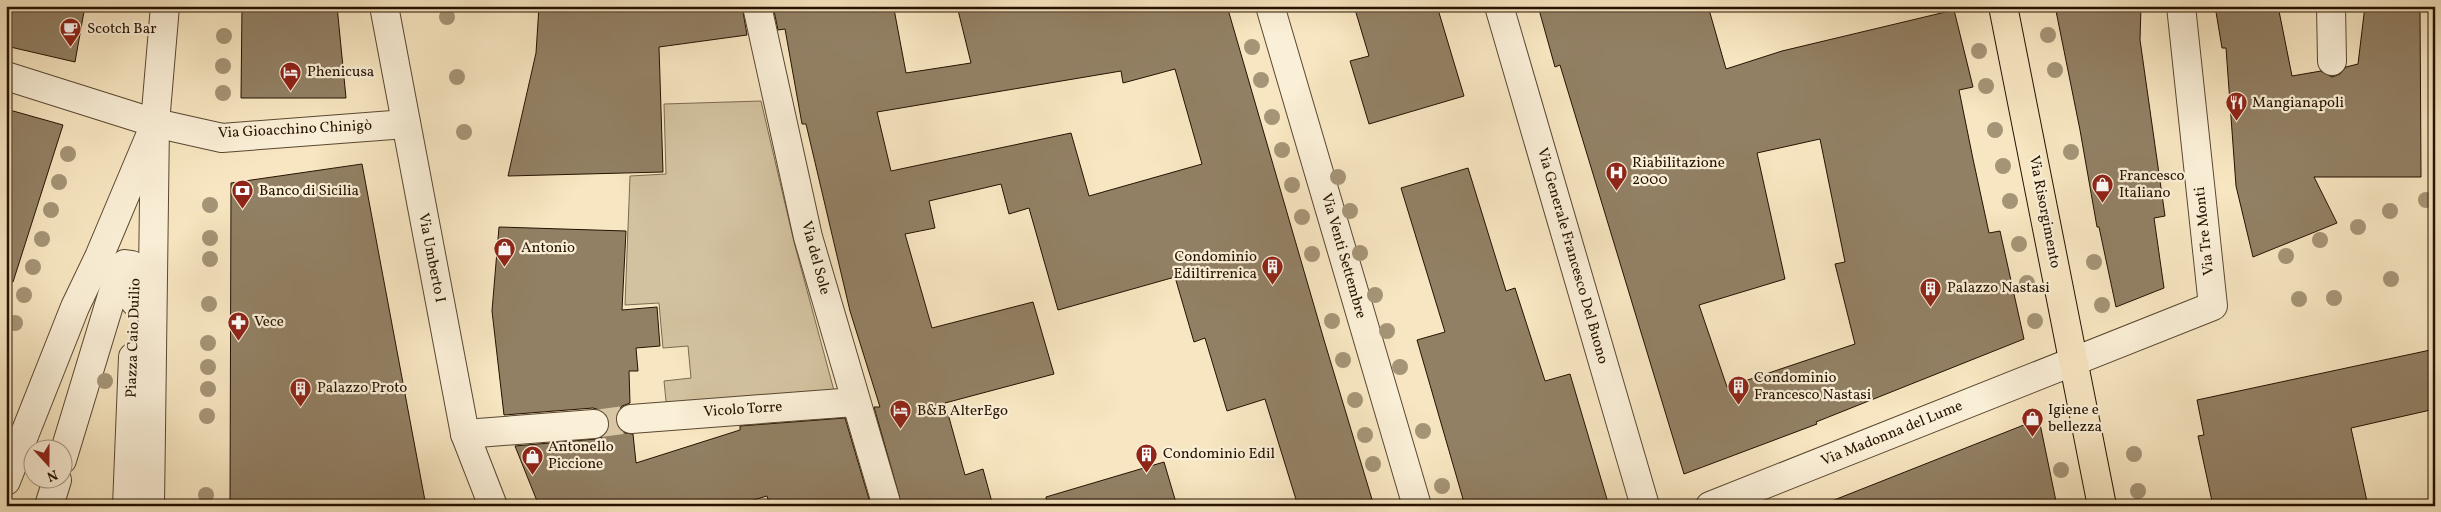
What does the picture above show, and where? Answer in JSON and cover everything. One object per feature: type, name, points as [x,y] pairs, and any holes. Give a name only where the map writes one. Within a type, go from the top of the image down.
[{"type":"main road","name":"Via Risorgimento","points":[[2003,6],[2102,506]]},
{"type":"street","points":[[6,481],[75,308],[99,257],[155,123],[165,6]]},
{"type":"street","name":"Via Umberto I","points":[[384,6],[465,434],[493,506]]},
{"type":"street","name":"Via del Sole","points":[[757,6],[808,237],[854,402],[887,506]]},
{"type":"street","name":"Via Venti Settembre","points":[[1270,6],[1417,506]]},
{"type":"street","name":"Via Generale Francesco Del Buono","points":[[1499,6],[1645,506]]},
{"type":"street","name":"Via Tre Monti","points":[[2074,361],[2213,306],[2181,6]]},
{"type":"street","points":[[2331,6],[2332,61]]},
{"type":"street","name":"Via Gioacchino Chinigò","points":[[6,76],[155,123],[222,138],[406,124]]},
{"type":"street","name":"Piazza Caio Duilio","points":[[150,506],[155,123]]},
{"type":"street","name":"Piazza Caio Duilio","points":[[99,257],[115,255],[138,258],[152,274]]},
{"type":"street","name":"Piazza Caio Duilio","points":[[68,440],[120,269],[125,264],[132,265],[136,271],[127,506]]},
{"type":"street","name":"Via Madonna del Lume","points":[[1710,506],[2074,361]]},
{"type":"street","name":"Vicolo Torre","points":[[631,419],[854,402]]},
{"type":"street","points":[[465,434],[594,424]]},
{"type":"street","points":[[49,506],[54,490]]},
{"type":"shaded area","points":[[761,101],[794,242],[836,398],[667,411],[664,381],[691,378],[688,346],[663,348],[659,303],[625,305],[630,176],[666,174],[664,104]]},
{"type":"building","points":[[6,6],[85,6],[75,62],[6,46]]},
{"type":"building","points":[[242,6],[337,6],[346,98],[241,98]]},
{"type":"building","points":[[539,6],[742,6],[747,35],[659,47],[663,172],[508,176],[536,53]]},
{"type":"building","points":[[773,6],[871,6],[872,12],[894,9],[906,73],[971,63],[957,6],[1227,6],[1374,506],[1298,506],[1265,399],[1227,411],[1205,338],[1194,342],[1175,277],[1058,310],[1029,208],[1009,214],[1001,184],[929,201],[935,228],[905,234],[932,328],[1033,302],[1054,374],[945,403],[965,475],[983,469],[993,506],[902,506],[874,407],[880,407],[850,311],[806,124],[802,124],[785,29],[778,30]],"holes":[[[1175,69],[1202,164],[1089,196],[1071,133],[891,171],[877,112],[1121,71],[1123,83]]]},
{"type":"building","points":[[1354,6],[1437,6],[1464,96],[1369,124],[1350,61],[1369,56]]},
{"type":"building","points":[[1538,6],[1708,6],[1726,69],[1782,51],[1954,10],[1973,87],[1959,90],[1973,159],[1989,233],[2000,231],[2024,339],[1816,422],[1817,424],[1684,474],[1560,65],[1555,67]],"holes":[[[1820,139],[1845,262],[1835,264],[1855,344],[1727,387],[1699,305],[1785,279],[1757,153]]]},
{"type":"building","points":[[2055,6],[2141,6],[2140,40],[2165,216],[2154,218],[2164,288],[2116,307],[2099,227],[2097,227]]},
{"type":"building","points":[[2215,6],[2278,6],[2292,76],[2321,71],[2332,77],[2340,74],[2346,67],[2358,64],[2365,6],[2420,6],[2421,177],[2314,177],[2337,223],[2253,257],[2236,186],[2226,48],[2222,48]]},
{"type":"building","points":[[6,109],[63,125],[13,282],[6,281]]},
{"type":"building","points":[[362,164],[426,506],[230,506],[231,183]]},
{"type":"building","points":[[1468,168],[1506,291],[1515,288],[1545,381],[1570,374],[1609,506],[1465,506],[1417,340],[1445,332],[1401,188]]},
{"type":"building","points":[[499,227],[626,231],[622,310],[657,307],[660,346],[636,348],[638,371],[629,371],[630,403],[622,406],[617,413],[616,421],[618,428],[625,433],[633,434],[636,463],[740,430],[740,426],[845,418],[871,506],[770,506],[767,496],[733,506],[539,506],[515,446],[596,439],[602,437],[608,431],[609,422],[607,415],[593,408],[504,415],[492,311]]},
{"type":"building","points":[[2435,349],[2435,409],[2351,428],[2368,506],[2213,506],[2198,436],[2204,435],[2197,400]]},
{"type":"building","points":[[2039,419],[2057,506],[1824,506],[1824,504]]},
{"type":"building","name":"Condominio Edil","points":[[1164,462],[1177,506],[1047,506],[1046,497]]},
{"type":"tunnel","points":[[594,424],[631,419]]},
{"type":"place","name":"Scotch Bar","points":[[71,48]]},
{"type":"place","name":"Phenicusa","points":[[291,91]]},
{"type":"place","name":"Mangianapoli","points":[[2236,122]]},
{"type":"place","name":"Riabilitazione 2000","points":[[1616,191]]},
{"type":"place","name":"Francesco Italiano","points":[[2103,204]]},
{"type":"place","name":"Banco di Sicilia","points":[[243,210]]},
{"type":"place","name":"Antonio","points":[[505,267]]},
{"type":"place","name":"Condominio Ediltirrenica","points":[[1273,285]]},
{"type":"place","name":"Palazzo Nastasi","points":[[1931,307]]},
{"type":"place","name":"Vece","points":[[238,341]]},
{"type":"place","name":"Condominio Francesco Nastasi","points":[[1738,406]]},
{"type":"place","name":"Palazzo Proto","points":[[301,407]]},
{"type":"place","name":"B&B AlterEgo","points":[[901,430]]},
{"type":"place","name":"Igiene e bellezza","points":[[2032,438]]},
{"type":"place","name":"Condominio Edil","points":[[1147,473]]},
{"type":"place","name":"Antonello Piccione","points":[[532,475]]}]
